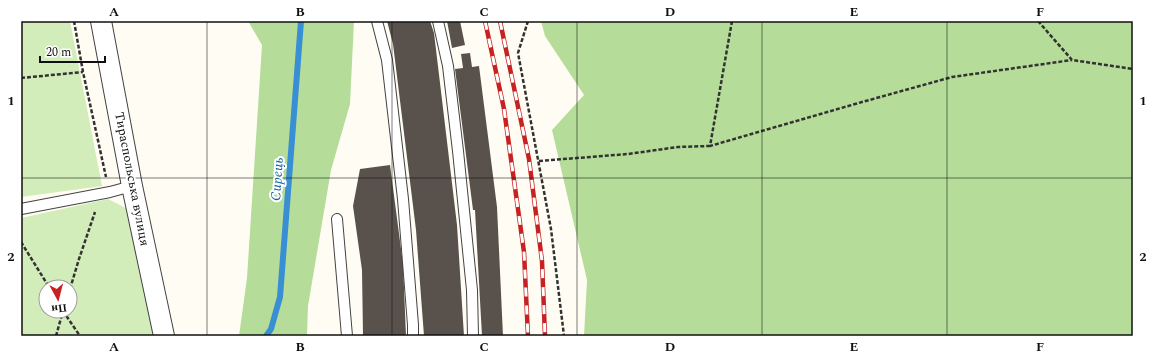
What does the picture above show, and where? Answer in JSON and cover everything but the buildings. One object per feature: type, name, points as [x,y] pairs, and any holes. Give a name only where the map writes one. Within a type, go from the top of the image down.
[{"type":"street","name":"Тираспольська вулиця","points":[[101,21],[132,186],[164,336]]},
{"type":"lane","points":[[376,21],[388,68],[403,199],[413,336]]},
{"type":"lane","points":[[438,21],[448,66],[458,151],[472,290],[473,336]]},
{"type":"lane","points":[[21,209],[110,192],[132,186]]},
{"type":"lane","points":[[337,219],[347,336]]},
{"type":"path","points":[[73,279],[99,201],[108,199],[110,192],[83,72],[74,21]]},
{"type":"path","points":[[528,21],[518,52],[551,229],[564,336]]},
{"type":"path","points":[[710,146],[732,21]]},
{"type":"path","points":[[1038,21],[1072,60]]},
{"type":"path","points":[[539,161],[628,154],[678,147],[710,146],[952,77],[1072,60],[1133,69]]},
{"type":"path","points":[[21,78],[83,72]]},
{"type":"path","points":[[21,242],[44,279]]},
{"type":"path","points":[[56,336],[61,319]]},
{"type":"path","points":[[68,319],[80,336]]},
{"type":"green space","points":[[21,21],[70,21],[102,186],[21,197]]},
{"type":"green space","points":[[248,21],[354,21],[350,104],[331,170],[308,306],[307,336],[239,336],[247,278],[262,45]]},
{"type":"green space","points":[[541,21],[1133,21],[1133,336],[584,336],[587,280],[552,130],[584,95],[545,36]]},
{"type":"green space","points":[[108,199],[130,210],[153,336],[21,336],[21,218]]},
{"type":"waterway","name":"Сирець","points":[[266,336],[271,329],[280,297],[301,21]]},
{"type":"railway","points":[[485,21],[504,109],[524,252],[528,336]]},
{"type":"railway","points":[[500,21],[529,159],[542,261],[545,336]]}]
